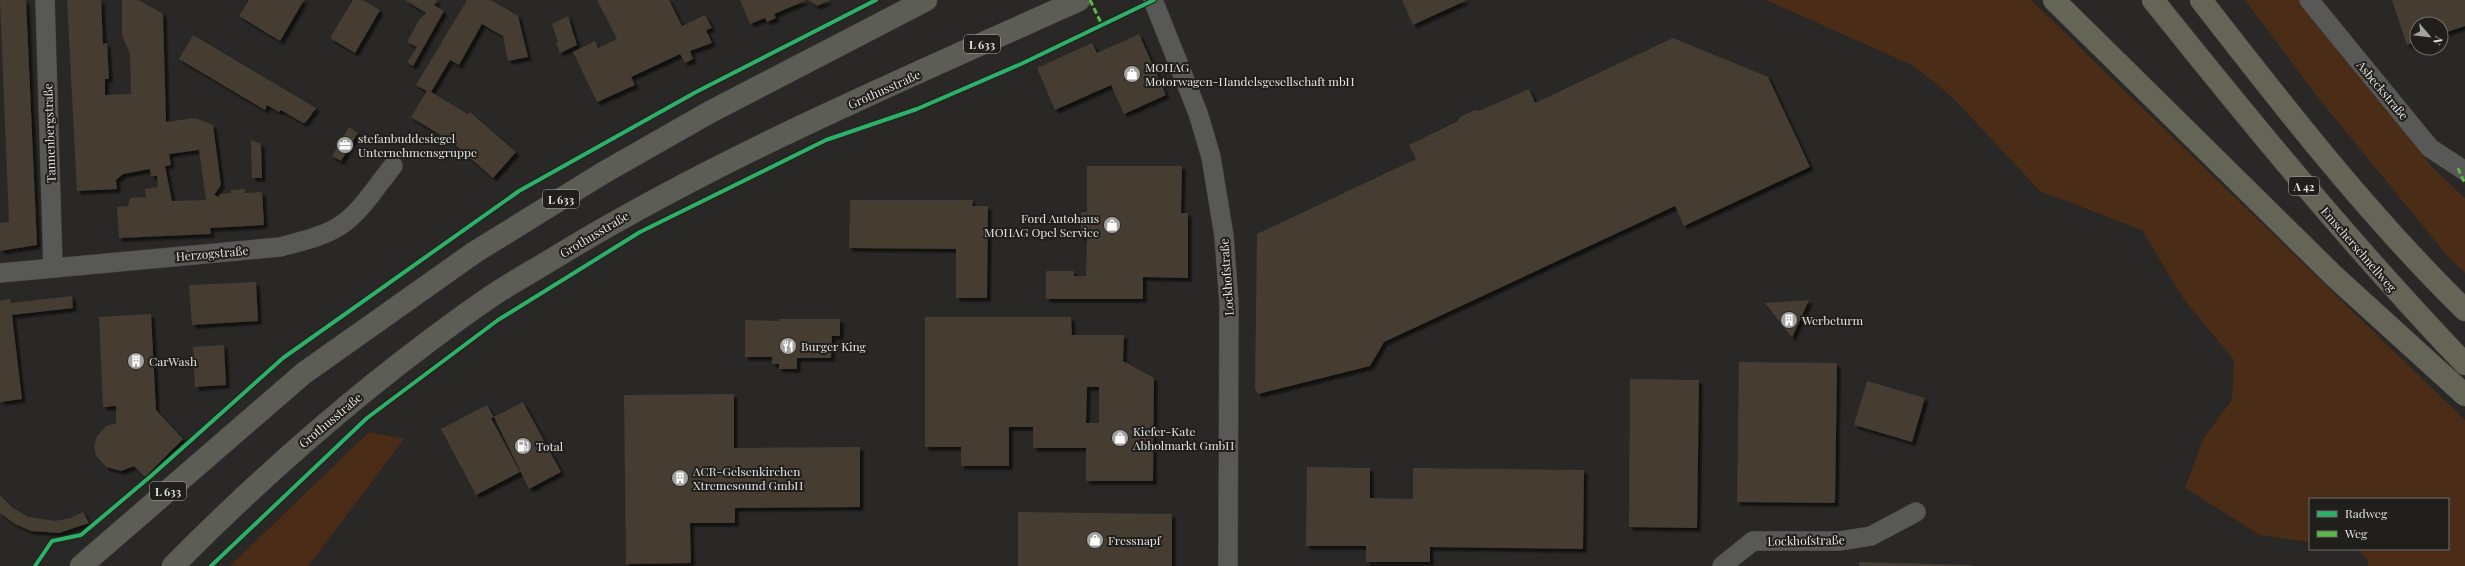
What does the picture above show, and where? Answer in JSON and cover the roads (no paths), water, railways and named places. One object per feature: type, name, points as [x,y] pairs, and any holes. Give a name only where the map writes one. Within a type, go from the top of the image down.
[{"type":"highway","points":[[2054,0],[2334,276],[2465,395]]},
{"type":"highway","name":"Emscherschnellweg","points":[[2153,0],[2275,152],[2405,301],[2465,364]]},
{"type":"highway","name":"A 42","points":[[2201,0],[2297,123],[2358,196],[2465,310]]},
{"type":"main road","name":"L 633","points":[[82,566],[304,373],[468,256],[603,173],[710,112],[926,0]]},
{"type":"main road","name":"Grothusstraße","points":[[173,566],[219,520],[329,420],[410,355],[492,296],[631,211],[761,144],[1079,0]]},
{"type":"street","name":"Tannenbergstraße","points":[[45,0],[53,267]]},
{"type":"street","name":"Lockhofstraße","points":[[1153,0],[1198,113],[1211,157],[1224,236],[1229,303],[1228,566]]},
{"type":"street","name":"Asbeckstraße","points":[[2309,0],[2430,148],[2465,171]]},
{"type":"street","name":"Herzogstraße","points":[[0,273],[280,247],[316,237],[342,224],[356,213],[392,166]]},
{"type":"street","name":"Lockhofstraße","points":[[1722,566],[1752,541],[1840,541],[1871,536],[1916,512]]},
{"type":"place","name":"MOHAG Motorwagen-Handelsgesellschaft mbH","points":[[1132,74]]},
{"type":"place","name":"stefanbuddesiegel Unternehmensgruppe","points":[[345,145]]},
{"type":"place","name":"Ford Autohaus MOHAG Opel Service","points":[[1112,225]]},
{"type":"place","name":"Werbeturm","points":[[1789,320]]},
{"type":"place","name":"Burger King","points":[[788,346]]},
{"type":"place","name":"CarWash","points":[[136,361]]},
{"type":"place","name":"Kiefer-Kate Abholmarkt GmbH","points":[[1120,438]]},
{"type":"place","name":"Total","points":[[523,446]]},
{"type":"place","name":"ACR-Gelsenkirchen Xtremesound GmbH","points":[[680,478]]},
{"type":"place","name":"Fressnapf","points":[[1095,540]]}]
